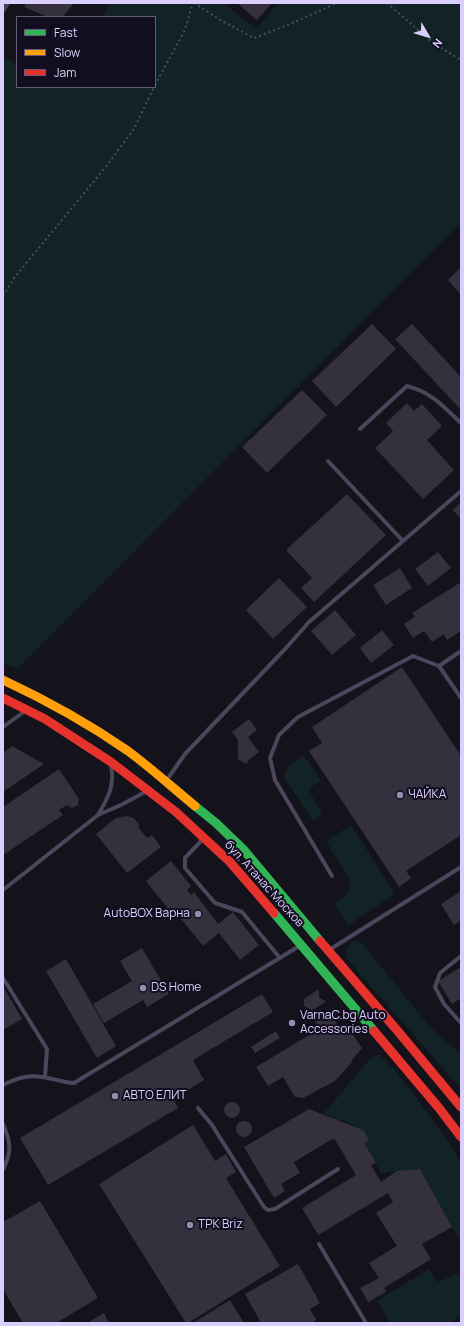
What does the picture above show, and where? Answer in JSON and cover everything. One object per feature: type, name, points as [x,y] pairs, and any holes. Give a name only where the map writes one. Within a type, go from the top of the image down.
[{"type":"main road","name":"бул. Атанас Москов","points":[[3,680],[40,698],[79,720],[129,752],[210,818],[243,849],[461,1107]]},
{"type":"main road","name":"бул. Атанас Москов","points":[[3,698],[46,718],[111,762],[204,837],[230,862],[302,945],[439,1108],[461,1137]]},
{"type":"main road","points":[[312,957],[310,948],[312,944],[317,943],[328,951]]},
{"type":"lane","points":[[3,11],[8,3]]},
{"type":"lane","points":[[360,429],[407,386],[428,394],[437,400],[461,423]]},
{"type":"lane","points":[[328,461],[403,541]]},
{"type":"lane","points":[[165,781],[185,754],[309,622],[461,491]]},
{"type":"lane","points":[[439,666],[461,651]]},
{"type":"lane","points":[[332,876],[275,780],[270,758],[279,736],[298,717],[413,656],[439,666],[461,698]]},
{"type":"lane","points":[[3,727],[27,709]]},
{"type":"lane","points":[[98,815],[107,799],[111,787],[113,776],[111,762]]},
{"type":"lane","points":[[3,890],[98,815],[148,791]]},
{"type":"lane","points":[[204,837],[185,858],[185,868],[215,903],[242,912],[280,958]]},
{"type":"lane","points":[[328,951],[461,867]]},
{"type":"lane","points":[[3,1085],[20,1077],[45,1077],[67,1083],[74,1083],[302,945]]},
{"type":"lane","points":[[461,956],[440,973],[435,987],[444,1004],[461,1023]]},
{"type":"lane","points":[[3,978],[47,1049],[45,1077]]},
{"type":"lane","points":[[198,1108],[212,1125],[264,1207],[268,1210],[275,1209],[338,1169]]},
{"type":"lane","points":[[3,1124],[9,1139],[10,1149],[3,1170]]},
{"type":"lane","points":[[319,1244],[366,1323]]},
{"type":"path","points":[[156,82],[184,32],[194,3],[222,21],[254,38],[288,25],[337,3]]},
{"type":"path","points":[[387,3],[433,43],[461,60]]},
{"type":"path","points":[[3,296],[15,277],[108,164],[134,129],[153,88]]},
{"type":"shaded area","points":[[111,3],[224,3],[256,29],[278,3],[461,3],[461,223],[17,669],[3,663],[3,56],[16,63],[16,88],[156,88],[156,16],[102,16]]},
{"type":"shaded area","points":[[304,755],[321,781],[308,789],[323,814],[313,821],[284,778],[288,767]]},
{"type":"shaded area","points":[[351,825],[395,894],[349,925],[334,904],[348,891],[350,880],[326,841]]},
{"type":"shaded area","points":[[354,941],[362,943],[431,1028],[461,1054],[461,1089],[348,960],[348,949]]},
{"type":"shaded area","points":[[379,1054],[393,1068],[416,1097],[448,1141],[461,1163],[461,1243],[420,1169],[381,1173],[353,1124],[328,1116],[324,1113],[369,1060]]},
{"type":"shaded area","points":[[429,1269],[437,1282],[461,1272],[461,1315],[451,1323],[388,1323],[390,1322],[377,1301]]},
{"type":"building","points":[[27,3],[74,3],[64,16],[46,16],[24,7]]},
{"type":"building","points":[[237,3],[272,3],[257,20]]},
{"type":"building","points":[[461,267],[461,295],[448,280]]},
{"type":"building","points":[[372,324],[396,349],[336,407],[312,381]]},
{"type":"building","points":[[412,324],[461,377],[461,410],[395,339]]},
{"type":"building","points":[[302,390],[327,415],[267,473],[242,447]]},
{"type":"building","points":[[407,403],[414,411],[422,404],[442,426],[427,440],[454,470],[423,499],[375,448],[393,431],[386,423]]},
{"type":"building","points":[[347,494],[386,535],[314,602],[301,588],[312,578],[286,550]]},
{"type":"building","points":[[461,502],[461,519],[453,510]]},
{"type":"building","points":[[438,552],[451,568],[428,586],[415,569]]},
{"type":"building","points":[[400,568],[412,588],[386,605],[373,585]]},
{"type":"building","points":[[279,578],[307,607],[273,639],[246,610]]},
{"type":"building","points":[[461,582],[461,631],[447,640],[444,634],[432,642],[424,631],[413,638],[404,624],[415,617],[412,613]]},
{"type":"building","points":[[335,610],[356,635],[332,655],[311,631]]},
{"type":"building","points":[[382,630],[394,645],[371,663],[360,648]]},
{"type":"building","name":"ЧАЙКА","points":[[402,667],[461,756],[461,835],[406,871],[411,878],[399,887],[309,751],[322,743],[312,727]]},
{"type":"building","points":[[249,719],[257,730],[248,737],[259,752],[246,764],[238,759],[238,740],[232,732]]},
{"type":"building","points":[[12,746],[44,764],[3,792],[3,753]]},
{"type":"building","points":[[59,769],[79,799],[78,805],[72,808],[67,805],[59,810],[63,815],[3,855],[3,807]]},
{"type":"building","points":[[126,816],[134,818],[140,826],[138,827],[147,838],[152,835],[161,847],[127,873],[96,834],[116,818]]},
{"type":"building","points":[[171,861],[191,886],[187,890],[191,895],[194,892],[218,924],[233,912],[259,945],[240,960],[219,933],[203,946],[173,909],[170,911],[146,881]]},
{"type":"building","points":[[461,891],[461,920],[454,925],[441,904]]},
{"type":"building","name":"DS Home","points":[[142,948],[169,994],[147,1007],[143,1000],[104,1023],[93,1004],[132,981],[120,961]]},
{"type":"building","points":[[66,959],[116,1046],[97,1058],[46,971]]},
{"type":"building","points":[[461,967],[461,998],[452,1004],[438,981]]},
{"type":"building","points":[[3,986],[22,1019],[3,1030]]},
{"type":"building","points":[[319,989],[319,997],[326,1002],[312,1010],[304,1006],[304,999]]},
{"type":"building","points":[[262,994],[273,1012],[193,1060],[204,1080],[173,1099],[178,1108],[48,1185],[20,1138]]},
{"type":"building","points":[[330,1013],[344,1035],[350,1031],[362,1048],[352,1062],[335,1081],[303,1098],[295,1097],[283,1077],[268,1086],[256,1067],[321,1028],[315,1022]]},
{"type":"building","points":[[276,1031],[280,1038],[255,1053],[251,1047]]},
{"type":"building","points":[[229,1102],[235,1102],[240,1107],[238,1116],[235,1118],[229,1118],[224,1113],[224,1107]]},
{"type":"building","points":[[309,1109],[363,1130],[369,1140],[364,1143],[376,1163],[371,1165],[381,1182],[397,1171],[420,1169],[452,1227],[422,1244],[431,1259],[384,1288],[386,1292],[368,1302],[360,1288],[379,1278],[369,1263],[397,1246],[376,1213],[393,1202],[388,1193],[318,1235],[302,1208],[356,1175],[334,1138],[294,1162],[300,1173],[281,1184],[285,1191],[274,1198],[244,1147]]},
{"type":"building","points":[[244,1121],[251,1126],[252,1129],[247,1136],[244,1137],[237,1132],[236,1129],[241,1122]]},
{"type":"building","name":"TPK Briz","points":[[193,1125],[215,1161],[226,1154],[236,1172],[226,1178],[280,1266],[186,1323],[99,1184]]},
{"type":"building","points":[[40,1201],[98,1298],[56,1323],[23,1323],[3,1289],[3,1222]]},
{"type":"building","points":[[298,1264],[320,1303],[310,1309],[316,1320],[312,1323],[261,1323],[245,1294]]},
{"type":"building","points":[[230,1300],[244,1323],[197,1323],[196,1321]]},
{"type":"building","points":[[104,1313],[109,1323],[87,1323]]},
{"type":"traffic: fast","points":[[195,806],[216,823],[243,849],[320,941]]},
{"type":"traffic: fast","points":[[274,913],[374,1031]]},
{"type":"traffic: slow","points":[[3,680],[98,731],[145,764],[195,806]]},
{"type":"traffic: jam","points":[[3,698],[45,719],[111,762],[176,812],[230,862],[274,913]]},
{"type":"traffic: jam","points":[[320,941],[461,1107]]},
{"type":"traffic: jam","points":[[374,1031],[439,1108],[461,1137]]},
{"type":"place","name":"ЧАЙКА","points":[[400,795]]},
{"type":"place","name":"AutoBOX Варна","points":[[198,914]]},
{"type":"place","name":"DS Home","points":[[143,988]]},
{"type":"place","name":"VarnaC.bg Auto Accessories","points":[[292,1023]]},
{"type":"place","name":"АВТО ЕЛИТ","points":[[115,1096]]},
{"type":"place","name":"TPK Briz","points":[[190,1225]]}]
